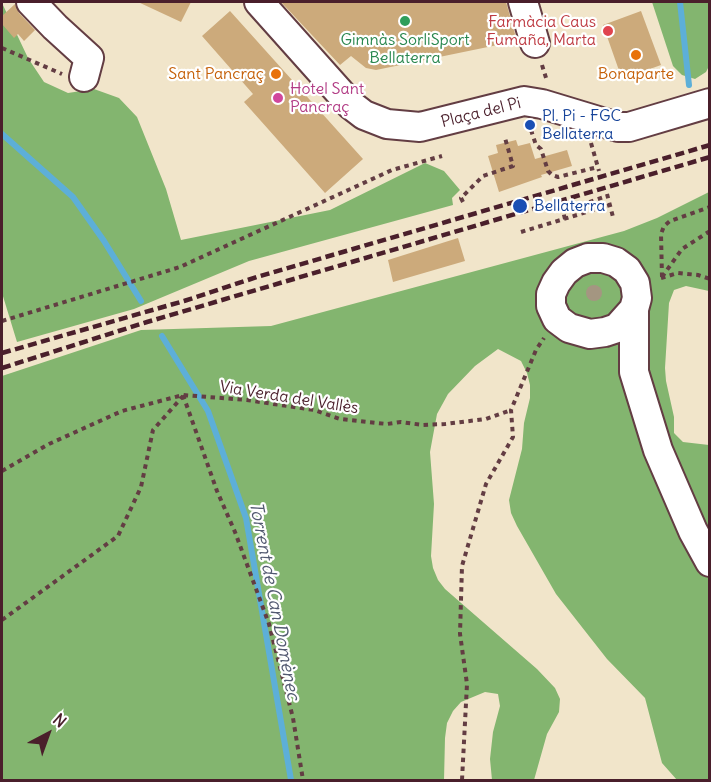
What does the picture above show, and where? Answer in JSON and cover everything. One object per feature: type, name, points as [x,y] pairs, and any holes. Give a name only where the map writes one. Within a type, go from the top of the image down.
[{"type":"street","points":[[31,2],[89,58],[84,77]]},
{"type":"street","name":"Plaça del Pi","points":[[259,2],[345,99],[364,115],[387,124],[420,127],[524,101],[555,107],[618,127],[629,128],[710,103]]},
{"type":"street","points":[[523,2],[535,43]]},
{"type":"street","points":[[634,372],[619,352],[605,340],[569,328],[557,319],[551,306],[551,294],[564,272],[575,263],[588,258],[603,258],[616,262],[627,270],[635,283],[637,298],[634,309],[634,372],[658,450],[693,531],[710,562]]},
{"type":"street","points":[[590,334],[617,328],[634,309]]},
{"type":"path","points":[[535,43],[555,107]]},
{"type":"path","points":[[2,48],[60,73],[84,77]]},
{"type":"path","points":[[531,130],[536,145],[541,149],[548,171],[558,177],[599,169],[590,139]]},
{"type":"path","points":[[463,202],[461,198],[483,176],[513,166],[505,138]]},
{"type":"path","points":[[2,321],[180,267],[392,170],[442,156]]},
{"type":"path","points":[[565,219],[563,210],[607,195],[613,217]]},
{"type":"path","points":[[521,232],[610,205]]},
{"type":"path","points":[[662,278],[661,234],[664,226],[670,221],[710,207]]},
{"type":"path","points":[[662,278],[682,249],[710,231]]},
{"type":"path","points":[[662,278],[686,273],[710,279]]},
{"type":"path","points":[[462,780],[466,684],[460,634],[462,566],[486,484],[513,437],[511,410],[536,350],[546,335]]},
{"type":"path","points":[[2,620],[118,536],[141,488],[153,430],[183,396],[269,624],[294,718],[303,780]]},
{"type":"path","name":"Via Verda del Vallès","points":[[2,471],[49,444],[122,411],[183,396],[247,400],[314,410],[340,419],[387,424],[401,422],[423,425],[445,424],[486,419],[511,410]]},
{"type":"green space","points":[[652,2],[709,2],[709,66],[706,72],[695,79],[682,75],[673,66]]},
{"type":"green space","points":[[2,3],[28,58],[44,82],[68,93],[94,89],[119,98],[137,117],[166,189],[181,240],[330,210],[425,163],[444,171],[460,190],[452,198],[453,205],[249,261],[134,309],[17,342],[2,293]]},
{"type":"green space","points":[[709,192],[709,291],[686,286],[674,290],[669,303],[665,368],[674,417],[674,433],[683,442],[709,445],[709,780],[677,780],[662,763],[645,698],[607,659],[556,594],[517,526],[511,513],[509,500],[522,449],[530,385],[521,361],[498,349],[475,366],[448,394],[437,414],[430,452],[434,504],[431,556],[438,580],[445,589],[537,669],[555,688],[560,699],[559,712],[547,734],[534,780],[492,780],[490,759],[493,732],[500,706],[498,694],[485,692],[461,702],[447,723],[444,780],[2,780],[2,376],[141,330],[271,326],[624,231],[657,218]]},
{"type":"building","points":[[138,2],[191,2],[181,22]]},
{"type":"building","name":"Gimnàs SorliSport Bellaterra","points":[[281,2],[506,2],[517,41],[376,70],[366,68],[351,56],[340,65]]},
{"type":"building","points":[[15,4],[19,13],[35,30],[24,41],[18,34],[14,38],[2,24],[2,16]]},
{"type":"building","name":"Hotel Sant Pancraç","points":[[230,11],[363,159],[325,193],[244,102],[253,94],[202,36]]},
{"type":"building","points":[[641,11],[661,65],[622,79],[603,25]]},
{"type":"building","points":[[516,140],[518,146],[530,143],[535,159],[567,150],[572,166],[541,175],[542,177],[499,192],[488,156],[498,153],[496,145]]},
{"type":"building","points":[[458,238],[465,261],[393,282],[388,260]]},
{"type":"waterway","points":[[680,2],[689,85]]},
{"type":"waterway","name":"Torrent de Can Domènec","points":[[2,134],[73,197],[104,241],[141,301]]},
{"type":"waterway","name":"Torrent de Can Domènec","points":[[162,336],[208,411],[246,518],[291,780]]},
{"type":"railway","points":[[2,353],[710,145]]},
{"type":"railway","points":[[2,368],[147,322],[710,157]]},
{"type":"place","name":"Gimnàs SorliSport Bellaterra","points":[[405,21]]},
{"type":"place","name":"Farmàcia Caus Fumaña, Marta","points":[[608,31]]},
{"type":"place","name":"Bonaparte","points":[[636,55]]},
{"type":"place","name":"Sant Pancraç","points":[[276,74]]},
{"type":"place","name":"Hotel Sant Pancraç","points":[[278,98]]},
{"type":"place","name":"Pl. Pi - FGC Bellaterra","points":[[530,125]]},
{"type":"place","name":"Bellaterra","points":[[520,206]]}]
